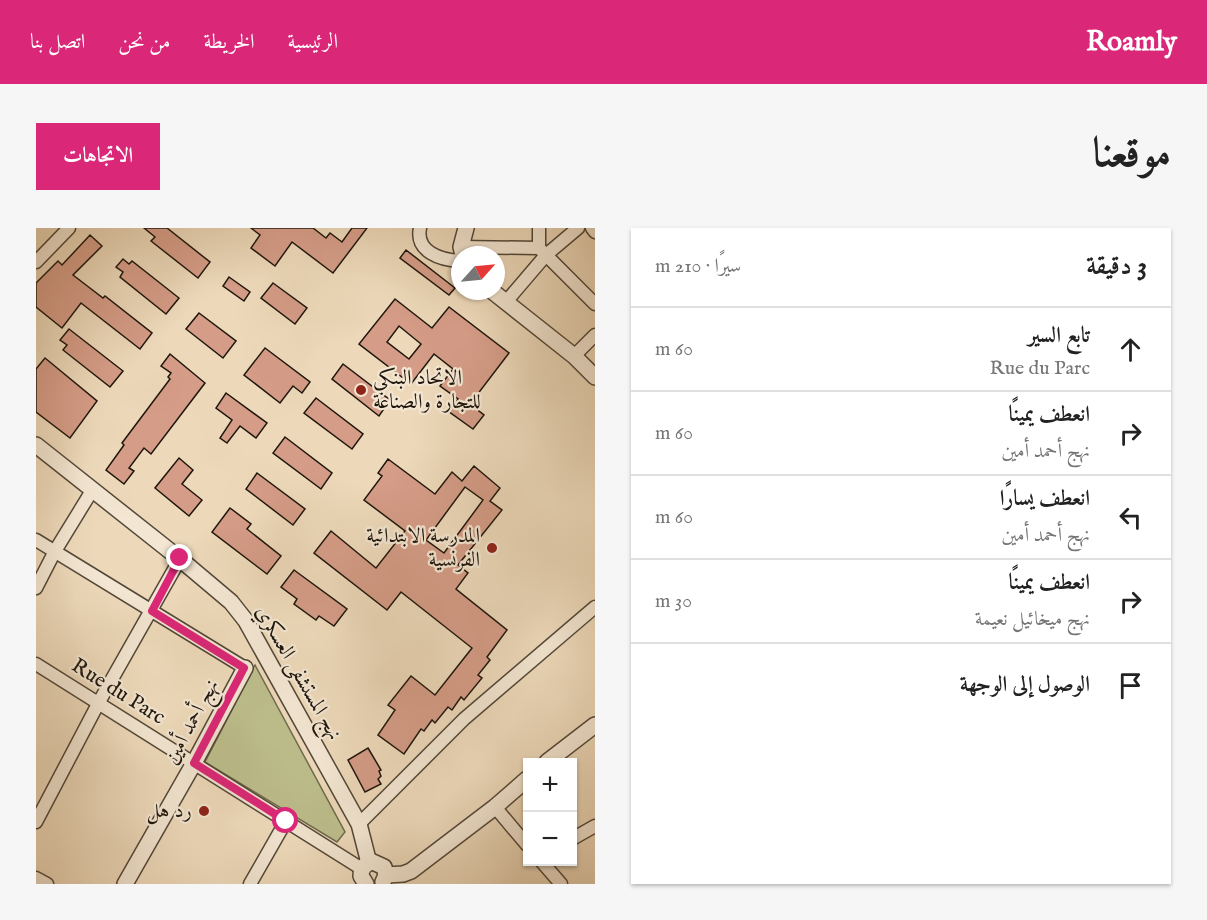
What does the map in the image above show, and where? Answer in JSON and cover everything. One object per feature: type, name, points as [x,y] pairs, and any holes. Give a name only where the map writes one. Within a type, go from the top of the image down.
[{"type":"street","points":[[36,262],[69,228]]},
{"type":"street","points":[[420,228],[419,236],[425,250],[438,257],[451,255]]},
{"type":"street","points":[[463,246],[466,228]]},
{"type":"street","points":[[539,228],[542,251],[595,304]]},
{"type":"street","points":[[505,303],[542,251],[578,228]]},
{"type":"street","points":[[592,228],[595,232]]},
{"type":"street","points":[[505,252],[542,251]]},
{"type":"street","points":[[502,300],[574,356],[595,377]]},
{"type":"street","points":[[574,356],[595,335]]},
{"type":"street","name":"نهج المستشفى العسكري","points":[[36,445],[180,558],[231,602],[246,621],[359,824],[363,876]]},
{"type":"street","points":[[36,588],[55,551],[93,489]]},
{"type":"street","name":"نهج أحمد أمين","points":[[36,540],[244,668],[194,763],[125,884]]},
{"type":"street","points":[[36,822],[99,702],[180,558]]},
{"type":"street","points":[[359,824],[464,719],[595,607]]},
{"type":"street","name":"Rue du Parc","points":[[36,664],[286,821],[363,876]]},
{"type":"street","points":[[552,758],[595,725]]},
{"type":"street","points":[[363,876],[381,864],[383,881],[411,871],[523,783]]},
{"type":"street","points":[[495,807],[523,839]]},
{"type":"street","points":[[250,884],[286,821]]},
{"type":"street","points":[[577,837],[595,826]]},
{"type":"street","points":[[546,866],[561,884]]},
{"type":"street","points":[[36,878],[47,884]]},
{"type":"green space","points":[[255,665],[345,832],[337,842],[205,762]]},
{"type":"building","points":[[144,228],[167,228],[210,262],[198,278],[151,241],[155,237]]},
{"type":"building","points":[[251,228],[313,228],[326,238],[330,233],[342,242],[352,228],[367,228],[333,273],[292,242],[275,266],[251,248],[260,235]]},
{"type":"building","points":[[90,235],[102,246],[73,275],[103,298],[105,296],[152,333],[140,349],[81,303],[62,328],[36,307],[36,283],[58,261],[62,265]]},
{"type":"building","points":[[406,250],[451,285],[451,293],[449,295],[400,258]]},
{"type":"building","points":[[123,259],[129,264],[132,261],[179,298],[166,314],[120,277],[123,272],[116,267]]},
{"type":"building","points":[[229,277],[250,292],[244,301],[223,286]]},
{"type":"building","points":[[273,283],[307,308],[295,324],[261,298]]},
{"type":"building","points":[[395,299],[432,328],[449,307],[509,353],[470,404],[484,415],[473,429],[448,411],[458,399],[440,386],[453,369],[434,354],[411,384],[359,344]],"holes":[[[399,326],[421,344],[409,359],[387,342]]]},
{"type":"building","points":[[199,313],[236,341],[223,358],[186,329]]},
{"type":"building","points":[[69,329],[123,371],[110,387],[63,350],[67,345],[60,340]]},
{"type":"building","points":[[265,348],[310,382],[302,393],[293,386],[280,403],[244,375]]},
{"type":"building","points":[[170,354],[205,383],[151,454],[144,448],[129,468],[134,471],[124,484],[106,470],[124,445],[122,443],[170,379],[168,377],[171,373],[161,366]]},
{"type":"building","points":[[45,358],[97,401],[70,438],[36,412],[36,369]]},
{"type":"building","name":"الاتحاد البنكي للتجارة والصناعة","points":[[343,364],[390,400],[379,416],[332,379]]},
{"type":"building","points":[[226,393],[267,423],[256,438],[240,426],[227,443],[220,438],[232,420],[216,408]]},
{"type":"building","points":[[316,398],[363,434],[352,449],[304,413]]},
{"type":"building","points":[[285,437],[332,473],[321,489],[273,453]]},
{"type":"building","points":[[179,458],[193,470],[182,484],[202,500],[189,516],[155,488]]},
{"type":"building","points":[[388,459],[435,494],[452,472],[462,481],[474,466],[500,488],[490,501],[502,510],[458,565],[468,573],[456,589],[507,630],[487,657],[490,660],[478,675],[482,678],[464,700],[461,697],[452,710],[448,707],[435,723],[432,720],[424,731],[421,729],[404,754],[378,735],[395,710],[388,705],[411,676],[435,695],[472,648],[401,592],[387,610],[314,553],[331,531],[376,568],[405,531],[364,500],[382,476],[378,473]],"holes":[[[465,487],[483,500],[444,553],[426,540]]]},
{"type":"building","points":[[257,473],[305,509],[293,525],[246,489]]},
{"type":"building","points":[[230,508],[251,524],[247,529],[281,556],[267,574],[212,532]]},
{"type":"building","points":[[294,570],[347,609],[334,626],[319,616],[316,620],[294,604],[297,599],[281,587]]},
{"type":"building","points":[[368,748],[381,770],[379,771],[381,776],[378,779],[381,784],[365,792],[348,760]]},
{"type":"place","name":"الاتحاد البنكي للتجارة والصناعة","points":[[361,390]]},
{"type":"place","name":"المدرسة الابتدائية الفرنسية","points":[[492,548]]},
{"type":"place","name":"رد هل","points":[[204,811]]},
{"type":"route","points":[[180,558],[152,611],[244,668],[194,763],[286,821]]}]
